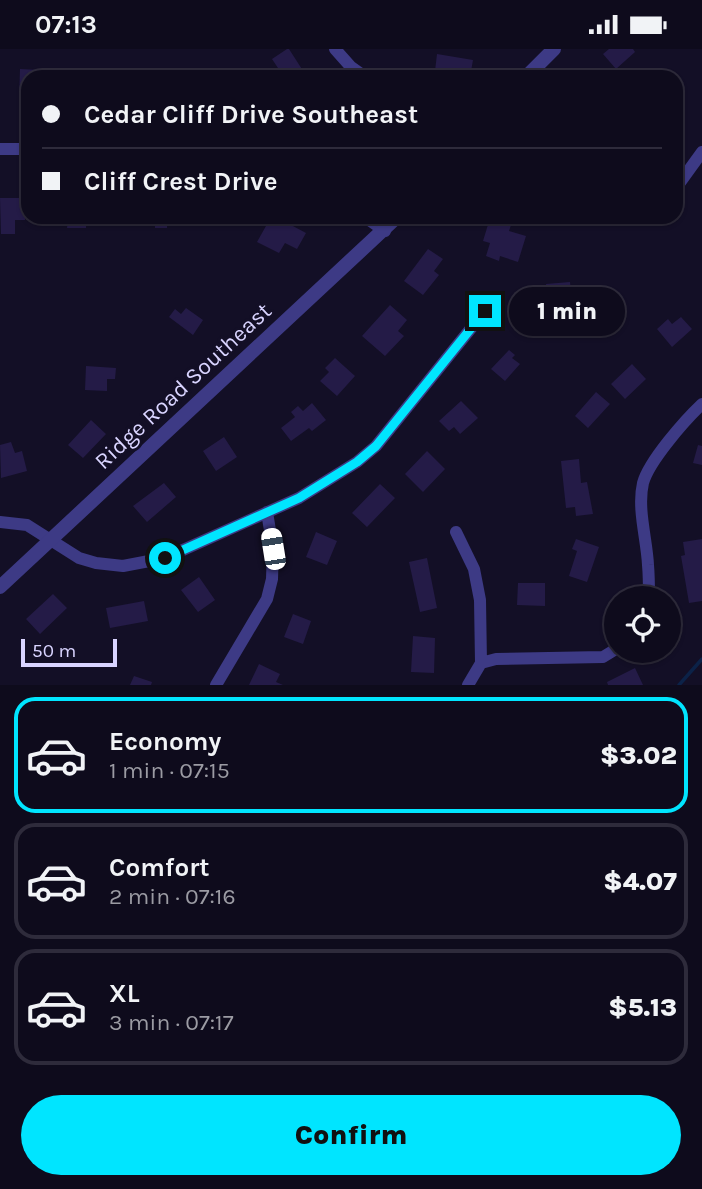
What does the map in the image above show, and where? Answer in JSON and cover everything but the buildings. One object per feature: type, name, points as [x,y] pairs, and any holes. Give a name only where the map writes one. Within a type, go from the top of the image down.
[{"type":"street","points":[[335,49],[355,70]]},
{"type":"street","points":[[533,70],[554,49]]},
{"type":"street","points":[[0,149],[21,149]]},
{"type":"street","points":[[683,178],[702,152]]},
{"type":"street","points":[[376,224],[385,230]]},
{"type":"street","name":"Ridge Road Southeast","points":[[0,587],[391,224]]},
{"type":"street","points":[[0,522],[27,525],[79,558],[96,563],[123,566],[165,558],[299,498],[357,462],[376,446],[485,311]]},
{"type":"street","points":[[649,586],[642,511],[643,484],[651,467],[686,419],[702,404]]},
{"type":"street","points":[[216,685],[267,599],[270,589],[273,549],[267,512]]},
{"type":"street","points":[[456,532],[474,569],[480,600],[481,663],[468,685]]},
{"type":"street","points":[[481,663],[496,659],[604,656]]},
{"type":"waterway","points":[[679,685],[702,659]]},
{"type":"route","points":[[165,558],[299,498],[357,462],[376,446],[485,311]]}]
